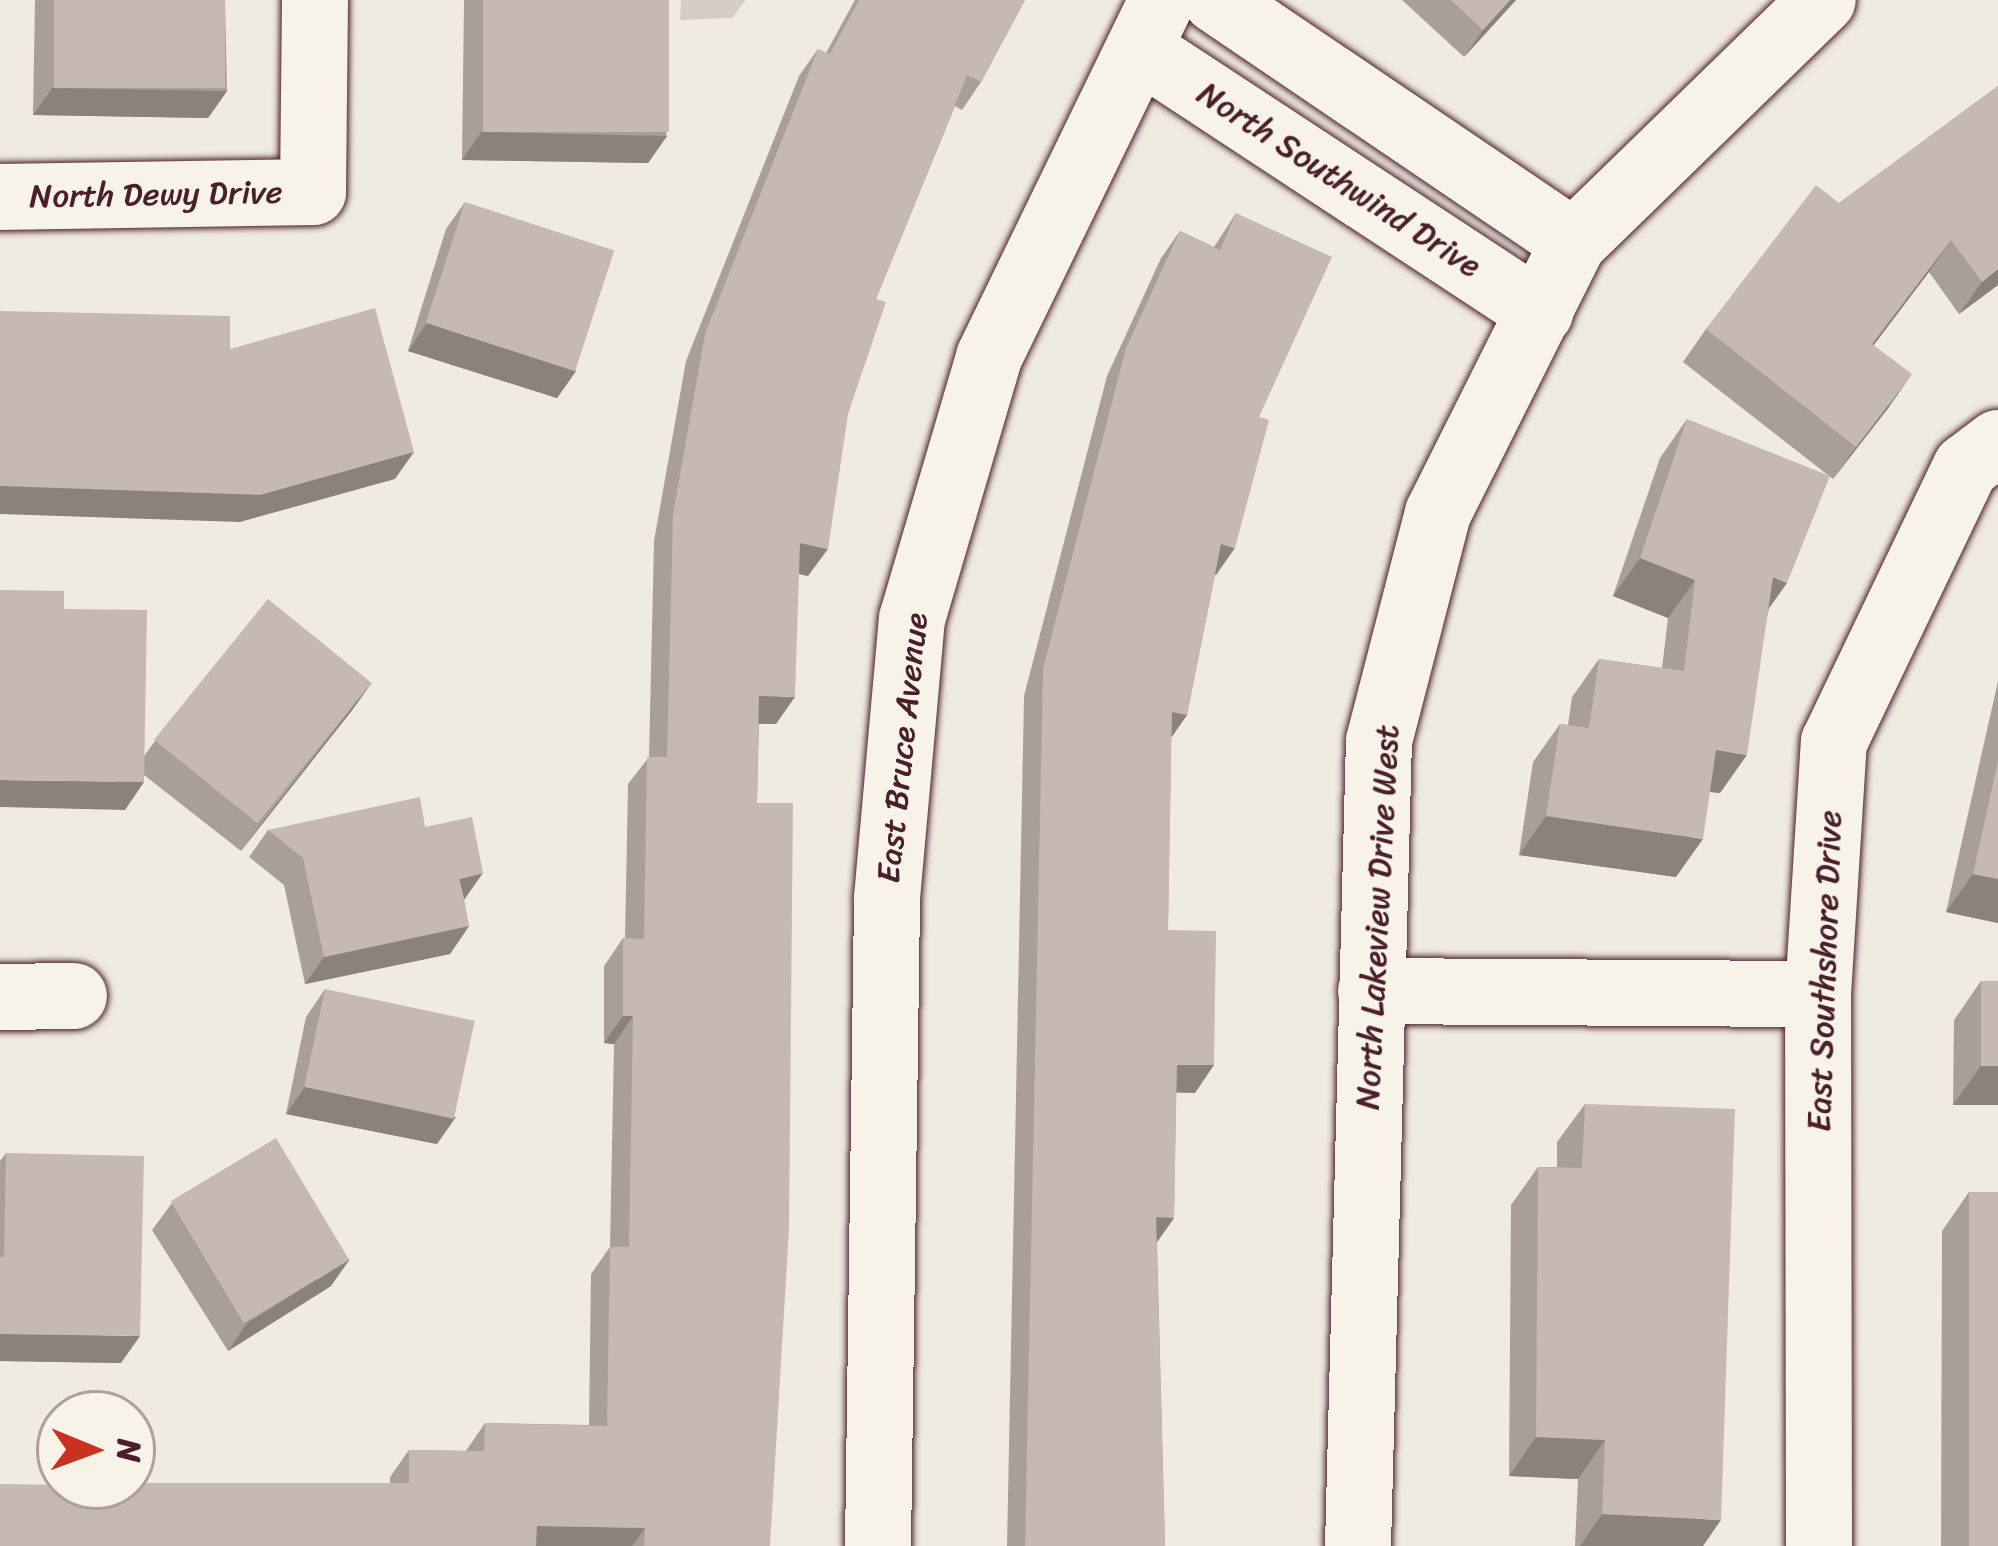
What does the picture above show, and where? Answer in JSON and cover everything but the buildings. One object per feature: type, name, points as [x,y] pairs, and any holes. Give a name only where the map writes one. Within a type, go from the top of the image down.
[{"type":"street","name":"North Dewy Drive","points":[[0,197],[313,192],[316,0]]},
{"type":"street","points":[[1216,0],[1574,242]]},
{"type":"street","name":"North Lakeview Drive West","points":[[1358,1546],[1379,741],[1438,513],[1574,242],[1823,0]]},
{"type":"street","name":"North Southwind Drive","points":[[1150,24],[1540,311]]},
{"type":"street","name":"East Bruce Avenue","points":[[878,1546],[887,898],[912,620],[989,357],[1150,24]]},
{"type":"street","name":"East Southshore Drive","points":[[1819,1546],[1819,994],[1834,742],[1966,467],[1998,443]]},
{"type":"street","points":[[1371,991],[1819,994]]},
{"type":"street","points":[[0,997],[74,996]]},
{"type":"shaded area","points":[[681,0],[746,0],[732,18],[680,20]]}]
